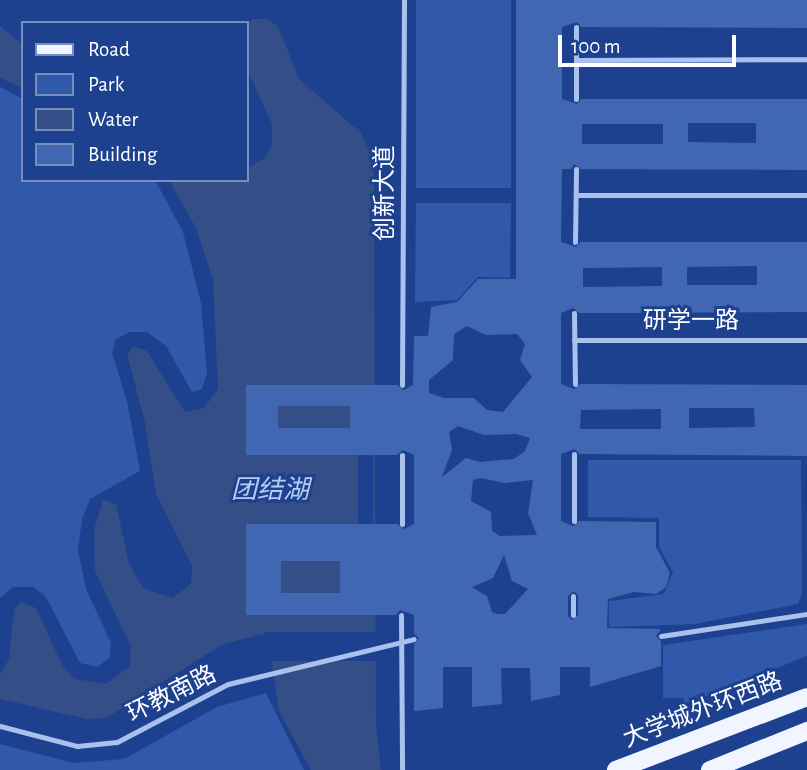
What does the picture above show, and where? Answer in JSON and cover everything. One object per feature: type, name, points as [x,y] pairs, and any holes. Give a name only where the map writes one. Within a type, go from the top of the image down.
[{"type":"main road","name":"大学城外环西路","points":[[616,770],[807,697]]},
{"type":"main road","points":[[710,770],[807,731]]},
{"type":"lane","name":"创新大道","points":[[402,385],[404,0]]},
{"type":"lane","points":[[576,27],[576,99]]},
{"type":"lane","points":[[576,60],[807,59]]},
{"type":"lane","points":[[575,242],[576,169]]},
{"type":"lane","points":[[576,195],[807,195]]},
{"type":"lane","points":[[574,313],[575,384]]},
{"type":"lane","name":"研学一路","points":[[574,340],[807,340]]},
{"type":"lane","points":[[574,454],[574,521]]},
{"type":"lane","points":[[402,455],[402,524]]},
{"type":"lane","points":[[573,596],[573,615]]},
{"type":"lane","points":[[661,636],[807,614]]},
{"type":"lane","points":[[401,615],[402,770]]},
{"type":"lane","name":"环教南路","points":[[0,726],[77,746],[117,742],[206,693],[263,675],[414,639]]},
{"type":"green space","points":[[416,0],[511,0],[511,188],[416,188]]},
{"type":"green space","points":[[0,87],[21,98],[21,182],[156,182],[183,232],[201,303],[207,373],[202,389],[192,392],[166,346],[147,332],[130,332],[116,339],[112,353],[127,401],[140,471],[90,499],[82,519],[78,551],[86,589],[111,643],[110,658],[97,667],[80,663],[46,597],[34,587],[13,587],[0,598]]},
{"type":"green space","points":[[416,203],[511,203],[510,278],[478,277],[457,300],[415,302]]},
{"type":"green space","points":[[588,460],[801,460],[802,594],[798,604],[695,624],[609,627],[609,601],[664,594],[673,572],[659,547],[659,518],[588,517]]},
{"type":"green space","points":[[807,624],[807,656],[684,705],[684,698],[663,698],[663,645]]},
{"type":"green space","points":[[266,693],[304,770],[0,770],[0,744],[74,763],[124,759],[217,707]]},
{"type":"water","name":"团结湖","points":[[253,19],[266,19],[278,26],[299,79],[361,133],[374,161],[376,726],[381,770],[311,770],[279,711],[269,643],[263,634],[223,644],[106,718],[87,719],[0,699],[0,674],[9,659],[14,610],[21,602],[36,608],[62,665],[75,679],[106,684],[130,666],[131,647],[95,571],[94,529],[103,500],[116,504],[129,564],[143,588],[172,598],[191,584],[192,566],[156,494],[145,423],[127,354],[133,347],[146,350],[185,412],[204,408],[218,389],[213,280],[196,228],[170,182],[248,182],[248,167],[264,159],[272,146],[272,124],[248,71],[248,22]]},
{"type":"water","points":[[0,26],[21,43],[21,87],[0,78]]},
{"type":"pier","points":[[358,455],[373,455],[373,524],[358,524]]},
{"type":"pier","points":[[264,632],[380,632],[380,661],[264,661]]},
{"type":"building","points":[[516,0],[807,0],[807,28],[581,27],[577,22],[562,27],[562,99],[577,104],[581,99],[807,99],[807,170],[581,169],[574,164],[571,169],[562,169],[561,242],[576,247],[580,242],[807,242],[807,312],[579,313],[573,308],[561,313],[561,384],[574,389],[580,384],[807,385],[807,456],[579,454],[575,449],[561,454],[561,521],[573,526],[579,521],[656,522],[656,547],[670,573],[666,587],[656,594],[634,592],[608,599],[607,628],[661,629],[656,636],[661,641],[661,666],[590,687],[590,667],[560,667],[560,695],[531,701],[530,668],[501,668],[502,704],[472,707],[472,667],[443,667],[443,708],[414,711],[414,644],[419,638],[414,634],[414,615],[400,610],[396,615],[246,615],[246,524],[397,524],[404,529],[414,524],[414,455],[403,450],[397,455],[246,455],[246,385],[397,385],[404,390],[413,385],[414,336],[428,336],[431,307],[457,302],[478,279],[516,279]],"holes":[[[688,123],[756,123],[756,143],[688,142]],[[582,124],[663,124],[663,144],[582,144]],[[757,266],[757,285],[687,285],[687,267]],[[662,267],[662,286],[583,287],[583,268]],[[467,326],[486,335],[517,334],[525,344],[520,360],[532,377],[503,412],[487,410],[474,398],[444,398],[429,393],[429,380],[453,360],[454,334]],[[278,406],[350,406],[350,428],[278,428]],[[689,408],[754,408],[755,427],[689,428]],[[661,409],[661,429],[580,429],[581,410]],[[458,426],[484,435],[516,434],[530,438],[525,451],[514,459],[480,462],[466,458],[442,477],[452,450],[449,432]],[[481,478],[505,483],[533,480],[528,513],[537,535],[500,536],[492,531],[491,512],[471,501],[473,480]],[[504,555],[512,581],[528,589],[505,614],[492,612],[487,596],[472,587],[493,578]],[[281,561],[340,561],[340,593],[281,593]],[[574,591],[578,595],[578,615],[572,620],[568,616],[568,596]]]}]
